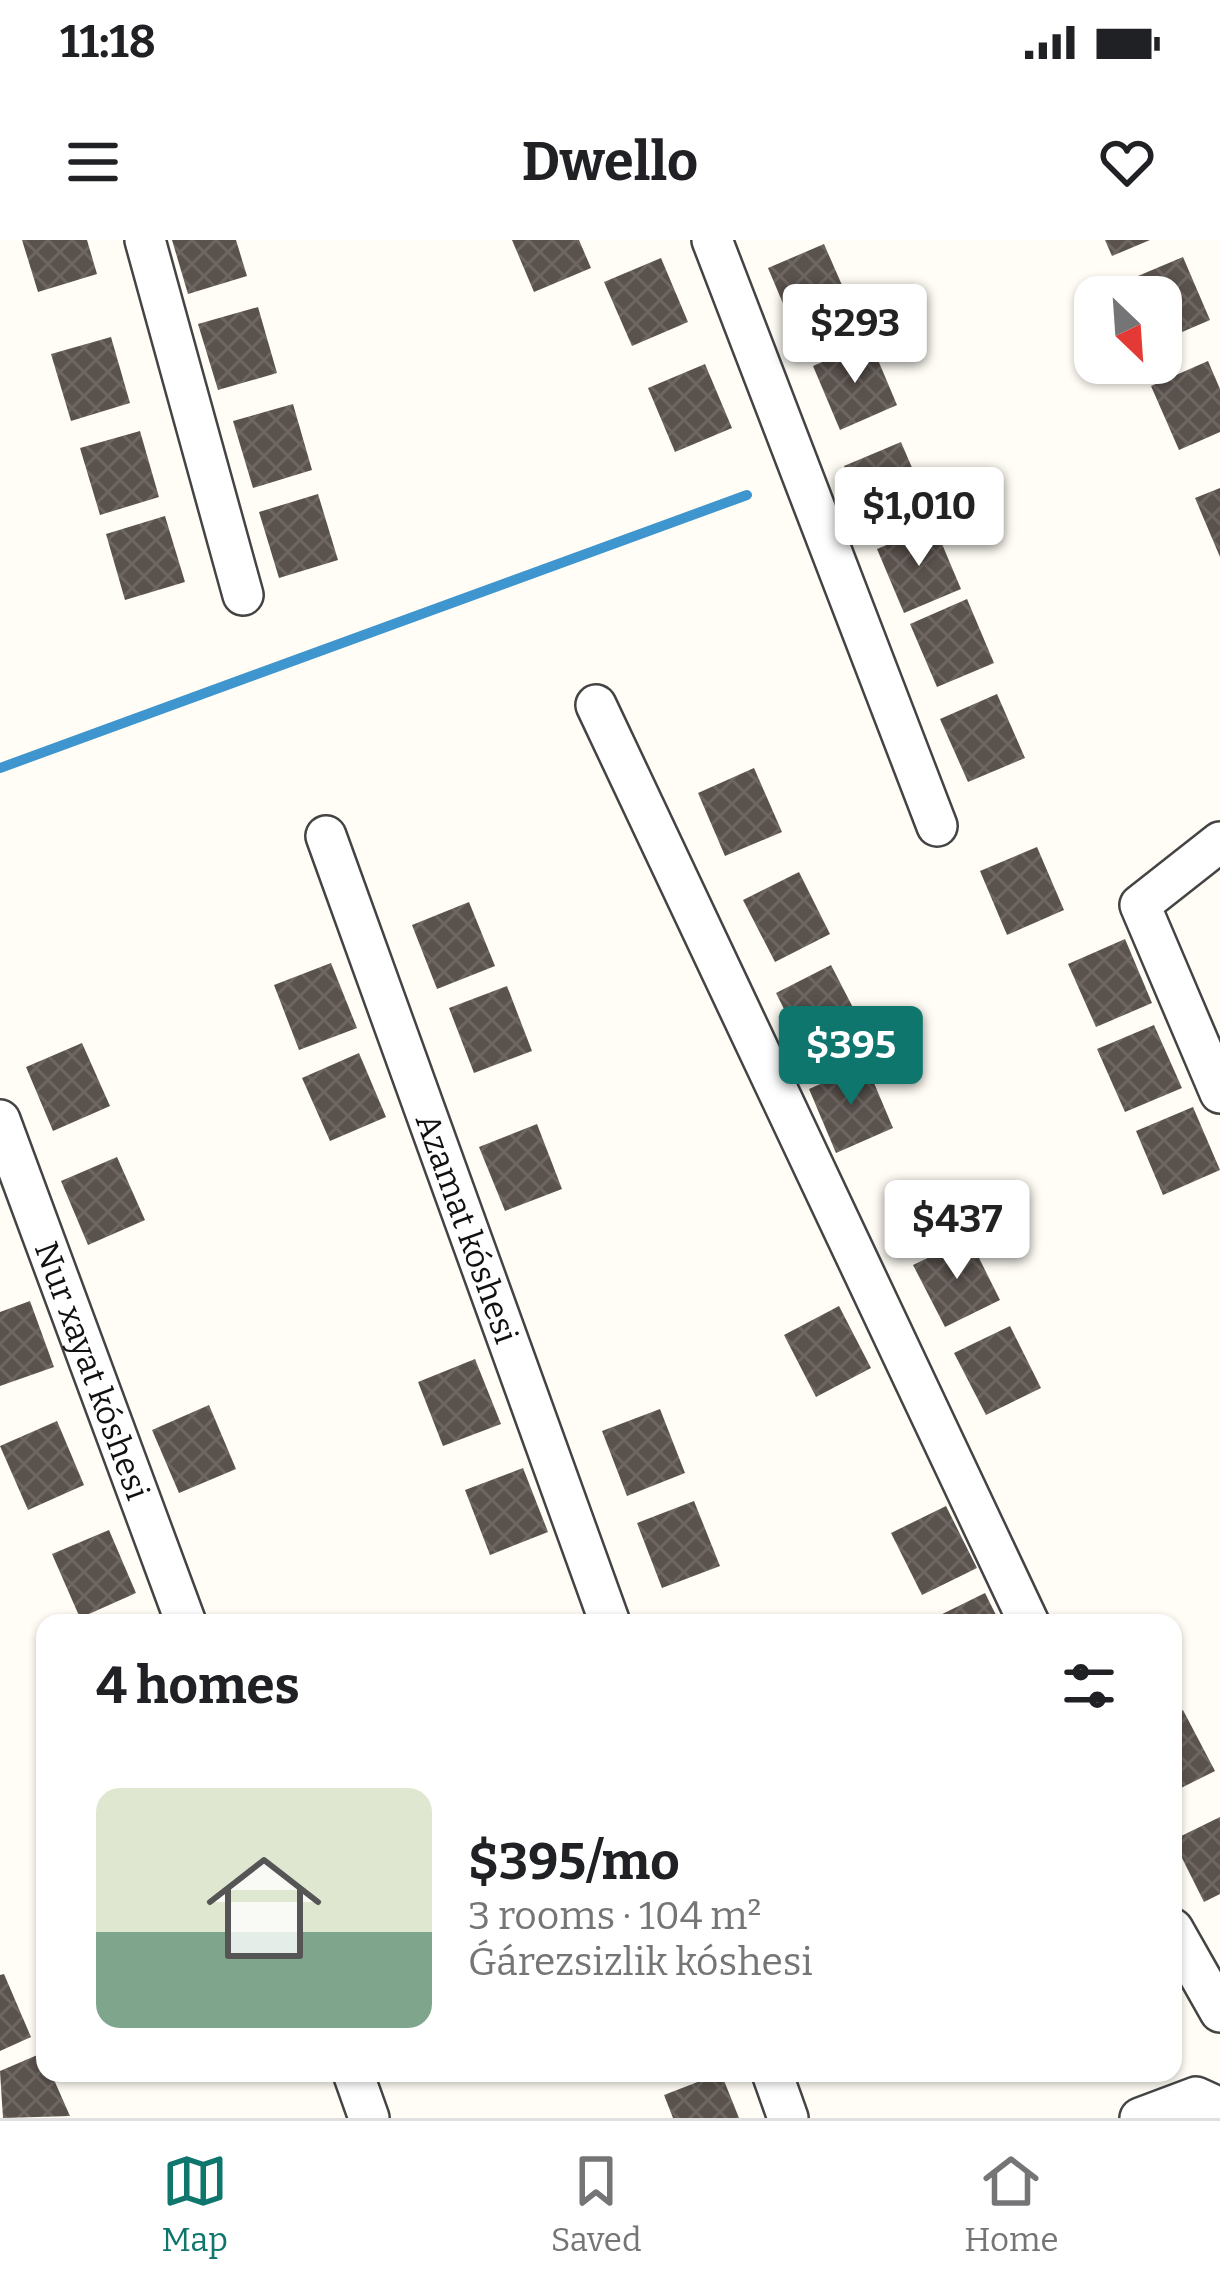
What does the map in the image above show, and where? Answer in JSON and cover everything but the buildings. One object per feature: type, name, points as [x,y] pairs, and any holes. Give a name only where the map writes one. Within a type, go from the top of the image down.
[{"type":"street","points":[[145,240],[243,595]]},
{"type":"street","points":[[712,240],[938,826]]},
{"type":"street","points":[[596,705],[1025,1614]]},
{"type":"street","name":"Azamat kóshesi","points":[[326,836],[607,1614]]},
{"type":"street","points":[[1220,842],[1140,905],[1220,1093]]},
{"type":"street","name":"Nur xayat kóshesi","points":[[0,1120],[183,1614]]},
{"type":"street","points":[[1182,1948],[1220,2012]]},
{"type":"street","points":[[356,2082],[369,2118]]},
{"type":"street","points":[[775,2082],[788,2118]]},
{"type":"street","points":[[1140,2118],[1196,2097],[1220,2108]]},
{"type":"waterway","points":[[0,768],[747,495]]}]
